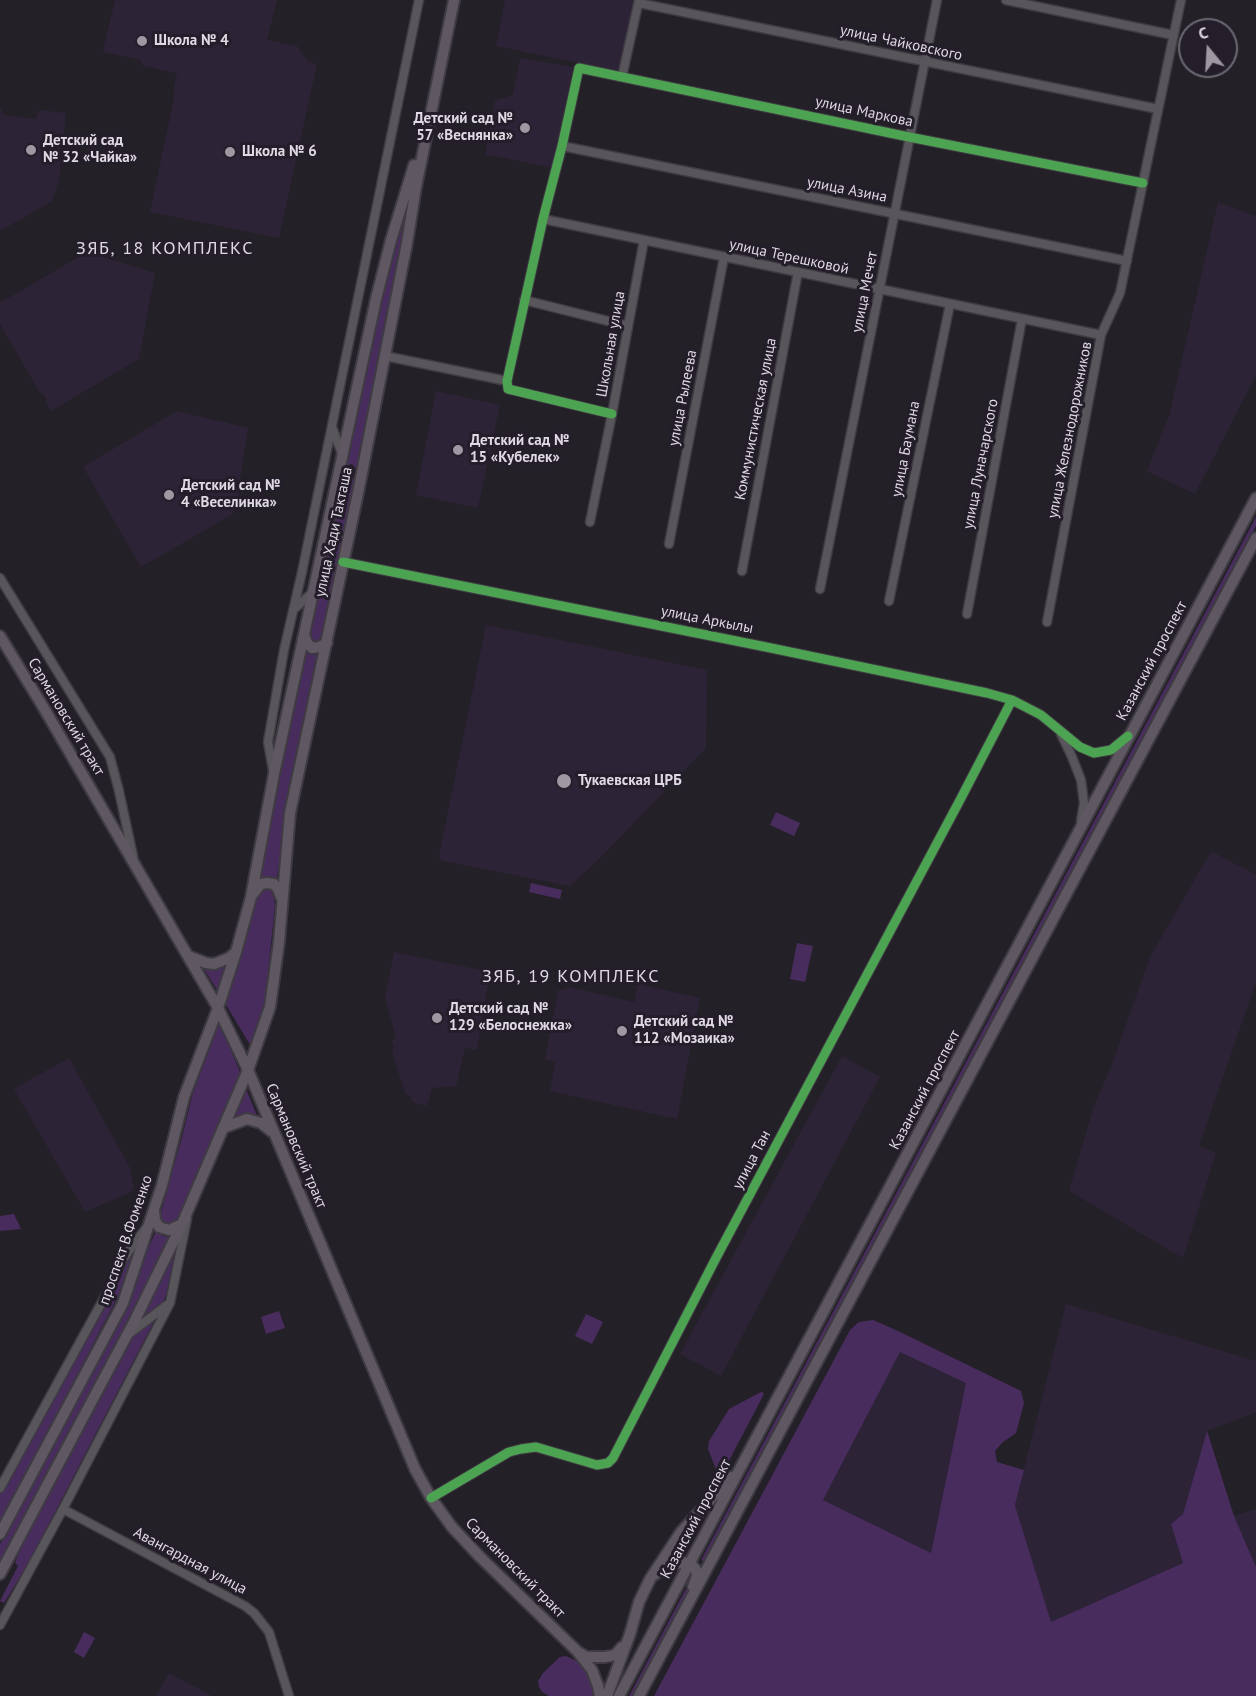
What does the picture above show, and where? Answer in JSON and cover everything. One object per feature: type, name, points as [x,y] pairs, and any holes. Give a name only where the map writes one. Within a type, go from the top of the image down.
[{"type":"main road","name":"улица Хади Такташа","points":[[218,1008],[251,897],[274,774],[376,299],[413,168],[447,0]]},
{"type":"main road","name":"улица Хади Такташа","points":[[248,1070],[261,1038],[272,1000],[290,813],[385,357],[418,176],[454,0]]},
{"type":"main road","points":[[338,475],[350,470],[356,472],[360,479]]},
{"type":"main road","name":"Казанский проспект","points":[[620,1696],[1256,498]]},
{"type":"main road","points":[[639,1696],[1256,538]]},
{"type":"main road","points":[[304,634],[307,644],[312,648],[327,643]]},
{"type":"main road","name":"Сармановский тракт","points":[[0,636],[218,1008],[248,1070],[415,1469],[431,1498],[452,1527],[473,1550],[577,1651],[592,1670],[600,1696]]},
{"type":"main road","points":[[251,897],[261,884],[267,883],[274,884],[282,901]]},
{"type":"main road","points":[[188,956],[214,964],[229,958],[236,952]]},
{"type":"main road","name":"проспект В.Фоменко","points":[[0,1534],[123,1303],[162,1185],[184,1097],[218,1008]]},
{"type":"main road","points":[[0,1574],[127,1336],[182,1224],[248,1070]]},
{"type":"main road","points":[[223,1128],[247,1119],[261,1123],[273,1133]]},
{"type":"main road","points":[[154,1210],[155,1220],[159,1227],[168,1230],[182,1224]]},
{"type":"main road","points":[[607,1696],[639,1602],[650,1579],[681,1532],[740,1468]]},
{"type":"main road","points":[[650,1579],[664,1568],[683,1562],[690,1564],[696,1570],[697,1576],[688,1605]]},
{"type":"main road","points":[[577,1651],[586,1657],[598,1658],[615,1655],[630,1634]]},
{"type":"street","points":[[274,774],[268,742],[284,650],[419,0]]},
{"type":"street","name":"улица Мечет","points":[[820,589],[937,0]]},
{"type":"street","points":[[1006,0],[1173,35]]},
{"type":"street","name":"улица Железнодорожников","points":[[1047,622],[1101,335],[1120,293],[1180,0]]},
{"type":"street","points":[[622,77],[639,1]]},
{"type":"street","name":"улица Чайковского","points":[[639,1],[1158,109]]},
{"type":"street","name":"улица Маркова","points":[[562,146],[579,68],[1143,183]]},
{"type":"street","points":[[507,385],[524,300],[562,146]]},
{"type":"street","name":"улица Азина","points":[[562,146],[1127,261]]},
{"type":"street","name":"улица Терешковой","points":[[543,219],[1101,335]]},
{"type":"street","name":"Школьная улица","points":[[590,522],[644,240]]},
{"type":"street","name":"улица Рылеева","points":[[669,544],[724,257]]},
{"type":"street","name":"Коммунистическая улица","points":[[742,571],[798,272]]},
{"type":"street","points":[[524,300],[628,326]]},
{"type":"street","name":"улица Баумана","points":[[889,600],[950,304]]},
{"type":"street","name":"улица Луначарского","points":[[967,614],[1022,319]]},
{"type":"street","points":[[385,357],[507,385],[612,414]]},
{"type":"street","points":[[332,426],[342,455]]},
{"type":"street","name":"улица Аркылы","points":[[343,562],[766,647],[1012,700],[1041,715],[1080,747],[1094,753],[1111,750],[1128,736]]},
{"type":"street","points":[[0,578],[110,757],[134,864]]},
{"type":"street","points":[[293,611],[313,592]]},
{"type":"street","name":"улица Тан","points":[[431,1498],[509,1452],[521,1449],[536,1447],[597,1465],[613,1458],[716,1258],[1012,700]]},
{"type":"street","points":[[1058,728],[1081,780],[1084,803],[1080,831]]},
{"type":"street","points":[[0,1625],[170,1303],[190,1205]]},
{"type":"street","points":[[0,1488],[108,1290],[123,1258],[149,1222]]},
{"type":"street","points":[[127,1336],[170,1303]]},
{"type":"street","name":"Авангардная улица","points":[[63,1509],[254,1613],[268,1632],[289,1696]]},
{"type":"shaded area","name":"Школа № 6","points":[[115,0],[277,0],[267,40],[297,46],[308,62],[317,64],[279,238],[150,212],[175,93],[173,92],[177,73],[143,66],[141,60],[104,52]]},
{"type":"shaded area","points":[[505,0],[635,0],[619,71],[496,46]]},
{"type":"shaded area","name":"Детский сад № 57 «Веснянка»","points":[[520,58],[573,67],[553,168],[485,155],[495,101],[513,95]]},
{"type":"shaded area","name":"Детский сад № 32 «Чайка»","points":[[0,107],[4,115],[36,119],[39,110],[66,113],[59,181],[52,201],[0,231]]},
{"type":"shaded area","points":[[415,180],[356,469],[352,464],[345,466],[386,269]]},
{"type":"shaded area","points":[[1218,202],[1256,216],[1256,375],[1195,494],[1147,471],[1169,416]]},
{"type":"shaded area","points":[[87,252],[155,273],[139,359],[51,411],[43,393],[40,393],[0,324],[0,303]]},
{"type":"shaded area","name":"Детский сад № 15 «Кубелек»","points":[[436,391],[500,405],[478,508],[416,495]]},
{"type":"shaded area","name":"Детский сад № 4 «Веселинка»","points":[[177,411],[248,428],[240,479],[243,480],[233,514],[141,567],[83,467]]},
{"type":"shaded area","points":[[348,474],[354,480],[320,641],[313,642],[309,635],[342,477]]},
{"type":"shaded area","points":[[1256,517],[1256,526],[705,1562],[701,1560]]},
{"type":"shaded area","name":"Тукаевская ЦРБ","points":[[486,625],[707,670],[706,748],[570,886],[443,861],[439,856]]},
{"type":"shaded area","points":[[305,652],[311,655],[317,654],[285,814],[276,882],[260,879]]},
{"type":"shaded area","points":[[776,812],[800,823],[794,836],[770,825]]},
{"type":"shaded area","points":[[1210,853],[1215,853],[1256,875],[1256,982],[1199,1146],[1216,1153],[1183,1258],[1069,1191],[1093,1109],[1111,1067],[1150,957]]},
{"type":"shaded area","points":[[531,883],[562,890],[560,899],[529,892]]},
{"type":"shaded area","points":[[265,889],[273,893],[275,905],[264,1012],[252,1048],[226,1005],[256,898]]},
{"type":"shaded area","points":[[797,943],[813,946],[805,982],[790,979]]},
{"type":"shaded area","name":"Детский сад № 129 «Белоснежка»","points":[[394,952],[490,972],[477,1050],[465,1048],[456,1086],[432,1088],[427,1106],[412,1102],[411,1097],[405,1093],[392,1052],[394,1048],[392,1040],[396,1038],[385,998]]},
{"type":"shaded area","points":[[228,963],[219,993],[202,966]]},
{"type":"shaded area","name":"Детский сад № 112 «Мозаика»","points":[[638,984],[700,998],[677,1119],[550,1091],[555,1062],[545,1059],[558,991],[569,987],[634,1002]]},
{"type":"shaded area","points":[[219,1023],[241,1074],[178,1224],[167,1227],[159,1219],[192,1096]]},
{"type":"shaded area","points":[[842,1056],[880,1077],[721,1376],[680,1354]]},
{"type":"shaded area","points":[[69,1058],[130,1168],[134,1188],[131,1192],[85,1212],[14,1089]]},
{"type":"shaded area","points":[[245,1086],[258,1118],[230,1120]]},
{"type":"shaded area","points":[[14,1214],[21,1229],[0,1231],[0,1216]]},
{"type":"shaded area","points":[[156,1231],[163,1236],[173,1237],[137,1311],[0,1565],[0,1544],[119,1324]]},
{"type":"shaded area","points":[[135,1247],[119,1294],[0,1524],[0,1494]]},
{"type":"shaded area","points":[[175,1251],[167,1292],[161,1308],[28,1564],[4,1603],[0,1601],[18,1566],[15,1563],[23,1541]]},
{"type":"shaded area","points":[[1066,1304],[1256,1361],[1256,1412],[1207,1431],[1183,1514],[1171,1524],[1183,1563],[1051,1623],[1015,1504]]},
{"type":"shaded area","points":[[279,1311],[285,1328],[266,1334],[261,1317]]},
{"type":"shaded area","points":[[586,1314],[603,1322],[592,1344],[575,1336]]},
{"type":"shaded area","points":[[873,1320],[1021,1391],[1024,1403],[1016,1433],[995,1451],[997,1462],[1024,1470],[1015,1505],[1051,1622],[1183,1563],[1171,1524],[1183,1514],[1207,1431],[1234,1516],[1256,1567],[1256,1696],[654,1696],[850,1330],[859,1322]],"holes":[[[900,1352],[966,1383],[931,1553],[823,1500]]]},
{"type":"shaded area","points":[[900,1351],[967,1382],[931,1553],[823,1500]]},
{"type":"shaded area","points":[[761,1392],[764,1393],[763,1396],[723,1472],[717,1472],[708,1449],[709,1441],[729,1409]]},
{"type":"shaded area","points":[[1256,1509],[1256,1567],[1234,1516]]},
{"type":"shaded area","points":[[690,1581],[690,1590],[634,1696],[629,1696]]},
{"type":"shaded area","points":[[84,1632],[95,1638],[84,1658],[74,1652]]},
{"type":"shaded area","points":[[566,1656],[579,1662],[588,1673],[593,1696],[549,1696],[542,1692],[538,1681],[543,1673],[560,1657]]},
{"type":"shaded area","points":[[169,1673],[212,1696],[156,1696]]},
{"type":"cycle path","points":[[612,414],[508,389],[507,381],[579,68],[1143,183]]},
{"type":"cycle path","points":[[343,562],[987,693],[1012,700],[1041,715],[1080,747],[1094,753],[1111,750],[1128,736]]},
{"type":"cycle path","points":[[431,1498],[509,1452],[521,1449],[536,1447],[597,1465],[608,1463],[613,1458],[716,1258],[1012,700]]},
{"type":"place","name":"Школа № 4","points":[[142,41]]},
{"type":"place","name":"Детский сад № 57 «Веснянка»","points":[[525,128]]},
{"type":"place","name":"Детский сад № 32 «Чайка»","points":[[31,150]]},
{"type":"place","name":"Школа № 6","points":[[230,152]]},
{"type":"place","name":"Детский сад № 15 «Кубелек»","points":[[458,450]]},
{"type":"place","name":"Детский сад № 4 «Веселинка»","points":[[169,495]]},
{"type":"place","name":"Тукаевская ЦРБ","points":[[564,781]]},
{"type":"place","name":"Детский сад № 129 «Белоснежка»","points":[[437,1018]]},
{"type":"place","name":"Детский сад № 112 «Мозаика»","points":[[622,1031]]},
{"type":"district","name":"ЗЯБ, 18 КОМПЛЕКС","points":[[165,249]]},
{"type":"district","name":"ЗЯБ, 19 КОМПЛЕКС","points":[[571,977]]}]
